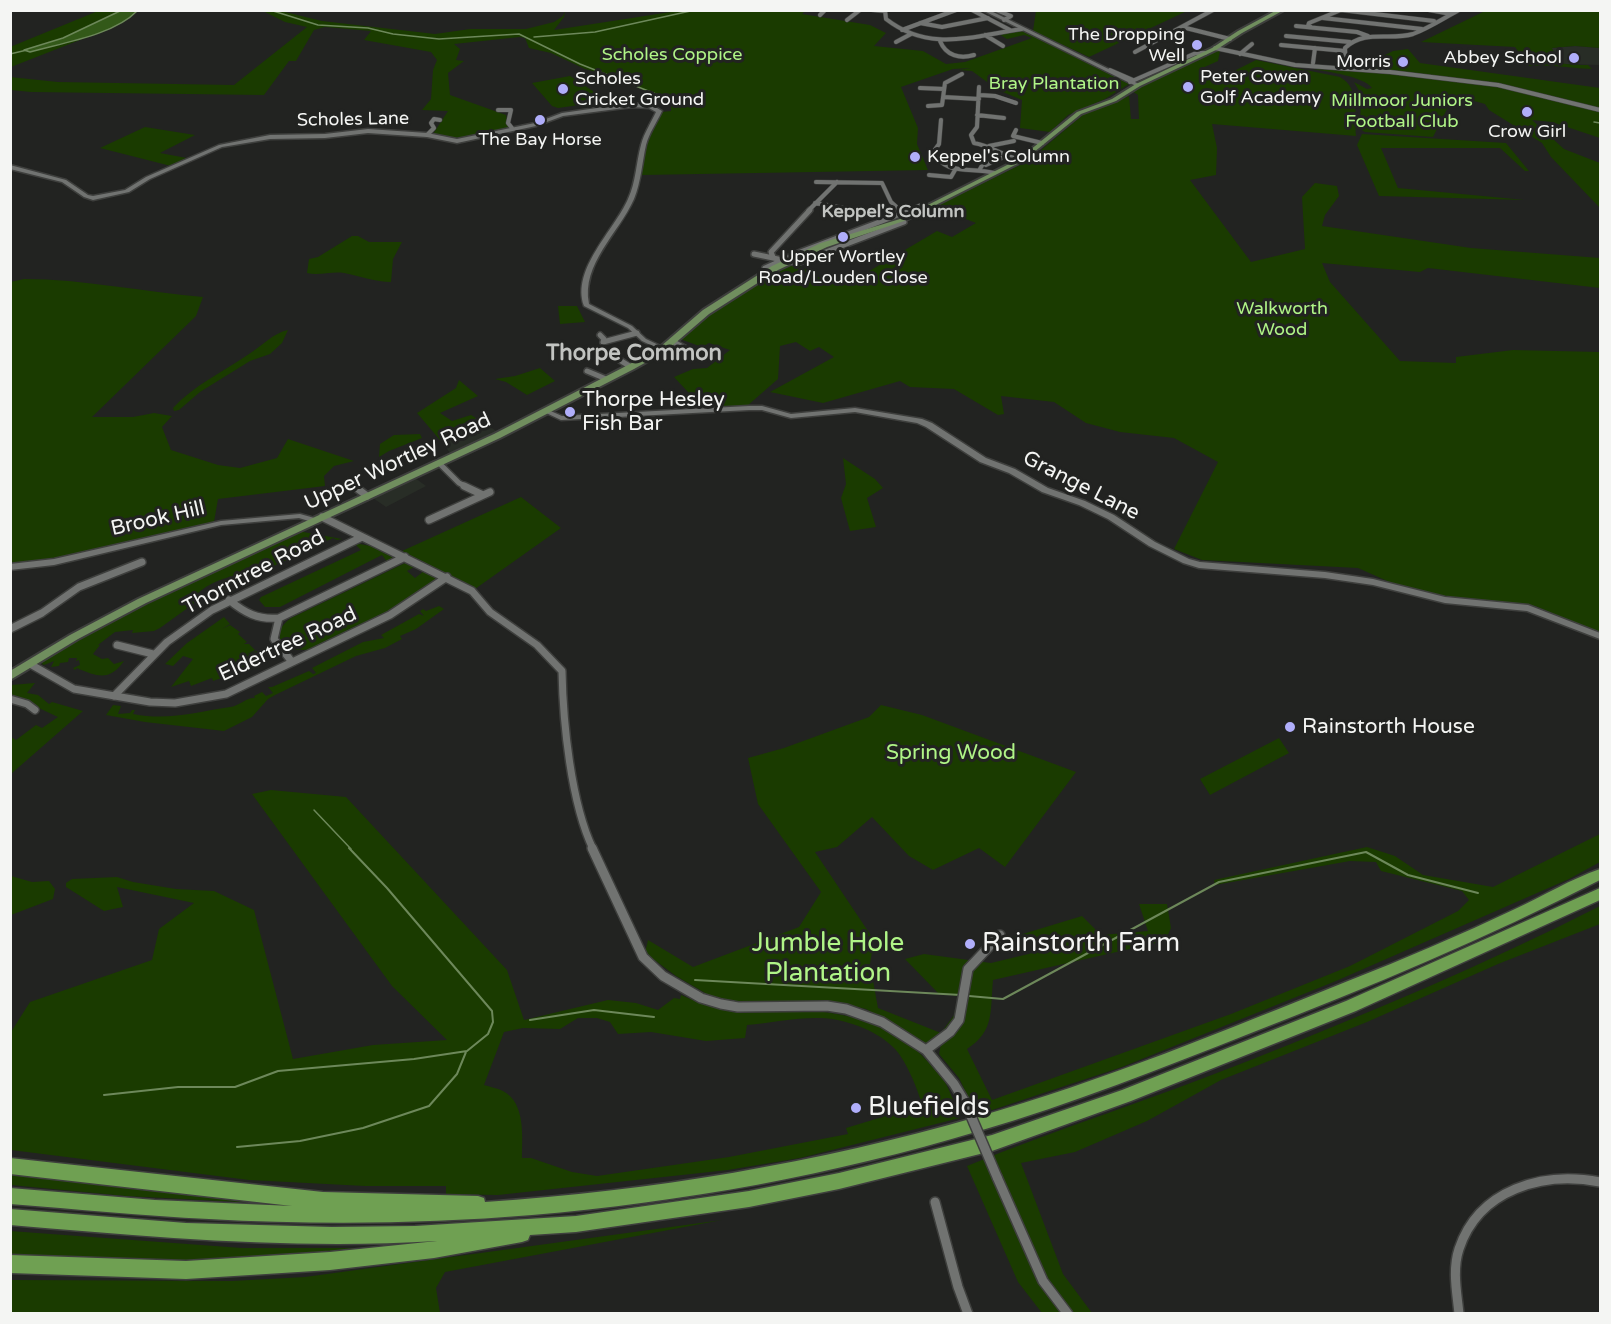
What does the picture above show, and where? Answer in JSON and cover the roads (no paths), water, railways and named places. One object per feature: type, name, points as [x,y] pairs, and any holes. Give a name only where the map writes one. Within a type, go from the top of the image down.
[{"type":"highway","points":[[10,1196],[176,1209],[324,1215],[470,1211],[530,1206],[725,1182],[838,1160],[980,1124],[1114,1080],[1343,990],[1491,926],[1600,874]]},
{"type":"highway","points":[[10,1264],[186,1270],[330,1261],[434,1250],[839,1181],[992,1143],[1125,1096],[1351,1006],[1600,894]]},
{"type":"highway","points":[[10,1166],[149,1184],[284,1197],[530,1206]]},
{"type":"highway","points":[[10,1217],[186,1231],[332,1236],[415,1234],[576,1224]]},
{"type":"main road","name":"Upper Wortley Road","points":[[10,676],[69,640],[134,606],[439,463],[631,367],[663,349],[706,312],[786,260],[904,217],[1021,160],[1079,113],[1114,100],[1133,82],[1205,53],[1282,10]]},
{"type":"street","points":[[820,15],[825,10]]},
{"type":"street","points":[[847,20],[860,10]]},
{"type":"street","points":[[873,10],[884,11],[886,19],[902,30],[924,39],[940,41],[1022,29]]},
{"type":"street","points":[[902,30],[956,10]]},
{"type":"street","points":[[972,10],[1010,30]]},
{"type":"street","points":[[984,10],[1133,82]]},
{"type":"street","points":[[1135,52],[1213,10]]},
{"type":"street","points":[[1313,28],[1308,25],[1341,10],[1436,21]]},
{"type":"street","points":[[1378,15],[1383,10]]},
{"type":"street","points":[[1430,10],[1451,14]]},
{"type":"street","points":[[1288,46],[1288,36],[1350,42],[1369,37],[1409,35],[1459,10]]},
{"type":"street","points":[[998,11],[1011,16],[1004,20]]},
{"type":"street","points":[[920,23],[942,27],[988,18]]},
{"type":"street","points":[[1323,18],[1422,28]]},
{"type":"street","points":[[1296,26],[1357,32],[1369,37]]},
{"type":"street","points":[[1182,27],[1230,39]]},
{"type":"street","points":[[896,42],[911,34]]},
{"type":"street","points":[[984,34],[1003,46]]},
{"type":"street","points":[[940,41],[941,47],[952,55],[969,57],[974,55]]},
{"type":"street","points":[[1346,69],[1345,51],[1350,42]]},
{"type":"street","points":[[1240,54],[1252,45]]},
{"type":"street","points":[[1281,45],[1345,51]]},
{"type":"street","points":[[1215,48],[1295,65],[1498,85],[1600,110]]},
{"type":"street","points":[[1313,63],[1315,48]]},
{"type":"street","points":[[1344,60],[1368,62]]},
{"type":"street","points":[[927,105],[945,105],[945,83],[962,74]]},
{"type":"street","points":[[979,87],[977,127],[972,133],[972,139],[975,144],[989,146],[1006,156],[1021,160]]},
{"type":"street","points":[[919,89],[944,89]]},
{"type":"street","points":[[944,96],[994,96],[1016,103]]},
{"type":"street","name":"Scholes Lane","points":[[10,166],[64,181],[86,196],[93,198],[127,191],[148,178],[226,144],[281,136],[326,136],[368,131],[427,135],[458,141],[536,124],[562,115],[621,106],[650,106],[659,111],[645,140],[632,197],[618,224],[594,260],[584,283],[583,297],[586,305],[630,327],[663,349]]},
{"type":"street","points":[[498,110],[511,110],[508,123],[512,128]]},
{"type":"street","points":[[977,115],[1004,118]]},
{"type":"street","points":[[427,135],[434,128],[431,123],[434,120],[440,120]]},
{"type":"street","points":[[941,120],[939,144],[934,154],[944,166],[955,170],[980,169],[994,173]]},
{"type":"street","points":[[1016,129],[1013,136],[1042,143]]},
{"type":"street","points":[[989,146],[996,142],[1014,141]]},
{"type":"street","points":[[986,165],[1006,156]]},
{"type":"street","points":[[974,158],[984,162],[980,169]]},
{"type":"street","points":[[929,176],[951,177],[955,170]]},
{"type":"street","points":[[816,182],[882,183],[891,202],[904,217]]},
{"type":"street","points":[[773,257],[771,252],[832,185],[838,182]]},
{"type":"street","points":[[815,203],[849,209]]},
{"type":"street","name":"Upper Wortley Road","points":[[904,217],[921,205]]},
{"type":"street","points":[[754,254],[786,260]]},
{"type":"street","name":"Upper Wortley Road","points":[[765,268],[786,260]]},
{"type":"street","points":[[600,336],[604,339],[603,342],[608,342],[637,333]]},
{"type":"street","points":[[672,341],[697,355]]},
{"type":"street","points":[[604,351],[631,367]]},
{"type":"street","points":[[587,371],[606,379]]},
{"type":"street","name":"Grange Lane","points":[[546,411],[561,418],[749,408],[762,408],[791,416],[855,410],[892,415],[929,425],[972,454],[1012,471],[1045,490],[1082,503],[1111,517],[1152,544],[1186,561],[1213,567],[1325,575],[1373,582],[1445,600],[1528,608],[1600,636]]},
{"type":"street","points":[[439,463],[459,483],[483,495]]},
{"type":"street","points":[[348,481],[367,496]]},
{"type":"street","points":[[429,520],[490,492]]},
{"type":"street","name":"Brook Hill","points":[[10,567],[54,562],[222,523],[300,516],[318,519]]},
{"type":"street","points":[[318,519],[447,577],[479,597],[490,612],[537,645],[562,671],[563,714],[582,827],[643,957],[663,976],[701,998],[738,1007],[827,1006],[846,1009],[897,1030],[926,1050],[954,1084],[965,1102],[1043,1281],[1068,1314]]},
{"type":"street","name":"Thorntree Road","points":[[114,696],[153,654],[183,629],[229,600],[362,537]]},
{"type":"street","points":[[229,600],[252,617],[265,620],[279,618],[405,557]]},
{"type":"street","points":[[10,629],[42,613],[79,587],[142,562]]},
{"type":"street","name":"Eldertree Road","points":[[30,664],[74,688],[160,702],[201,700],[226,694],[390,615],[447,577]]},
{"type":"street","points":[[279,618],[274,639],[292,662]]},
{"type":"street","points":[[117,645],[153,654]]},
{"type":"street","points":[[10,699],[27,704],[34,710]]},
{"type":"street","points":[[926,1050],[949,1034],[962,1017],[964,982],[968,969],[974,960],[1000,936]]},
{"type":"street","points":[[1459,1314],[1456,1268],[1459,1250],[1472,1223],[1493,1199],[1507,1190],[1539,1180],[1574,1177],[1600,1182]]},
{"type":"street","points":[[935,1203],[958,1287],[968,1314]]},
{"type":"waterway","points":[[270,10],[318,25],[368,28],[393,34],[439,39],[519,34],[580,64],[661,96]]},
{"type":"waterway","points":[[534,37],[595,32],[695,10]]},
{"type":"waterway","points":[[10,54],[27,50]]},
{"type":"waterway","points":[[1594,122],[1600,123]]},
{"type":"waterway","points":[[314,810],[351,849]]},
{"type":"waterway","points":[[104,1095],[178,1087],[235,1087],[278,1071],[414,1059],[467,1051],[488,1034],[493,1022],[492,1011],[387,888],[349,848]]},
{"type":"waterway","points":[[969,996],[1003,999],[1219,882],[1366,852],[1408,875],[1478,893]]},
{"type":"waterway","points":[[695,980],[961,995]]},
{"type":"waterway","points":[[530,1020],[594,1010],[654,1017]]},
{"type":"waterway","points":[[237,1147],[300,1141],[363,1128],[429,1106],[457,1074],[466,1052]]},
{"type":"place","name":"The Dropping Well","points":[[1197,45]]},
{"type":"place","name":"Abbey School","points":[[1574,58]]},
{"type":"place","name":"Morris","points":[[1403,62]]},
{"type":"place","name":"Peter Cowen Golf Academy","points":[[1188,87]]},
{"type":"place","name":"Scholes Cricket Ground","points":[[563,89]]},
{"type":"place","name":"Crow Girl","points":[[1527,112]]},
{"type":"place","name":"The Bay Horse","points":[[540,120]]},
{"type":"place","name":"Keppel's Column","points":[[915,157]]},
{"type":"place","name":"Upper Wortley Road/Louden Close","points":[[843,237]]},
{"type":"place","name":"Thorpe Hesley Fish Bar","points":[[570,412]]},
{"type":"place","name":"Rainstorth House","points":[[1290,727]]},
{"type":"place","name":"Rainstorth Farm","points":[[970,944]]},
{"type":"place","name":"Bluefields","points":[[856,1108]]},
{"type":"district","name":"Keppel's Column","points":[[893,212]]},
{"type":"district","name":"Thorpe Common","points":[[634,354]]},
{"type":"park label","name":"Scholes Coppice","points":[[672,55]]},
{"type":"park label","name":"Bray Plantation","points":[[1054,84]]},
{"type":"park label","name":"Millmoor Juniors Football Club","points":[[1402,111]]},
{"type":"park label","name":"Walkworth Wood","points":[[1282,319]]},
{"type":"park label","name":"Spring Wood","points":[[951,753]]},
{"type":"park label","name":"Jumble Hole Plantation","points":[[828,959]]}]
